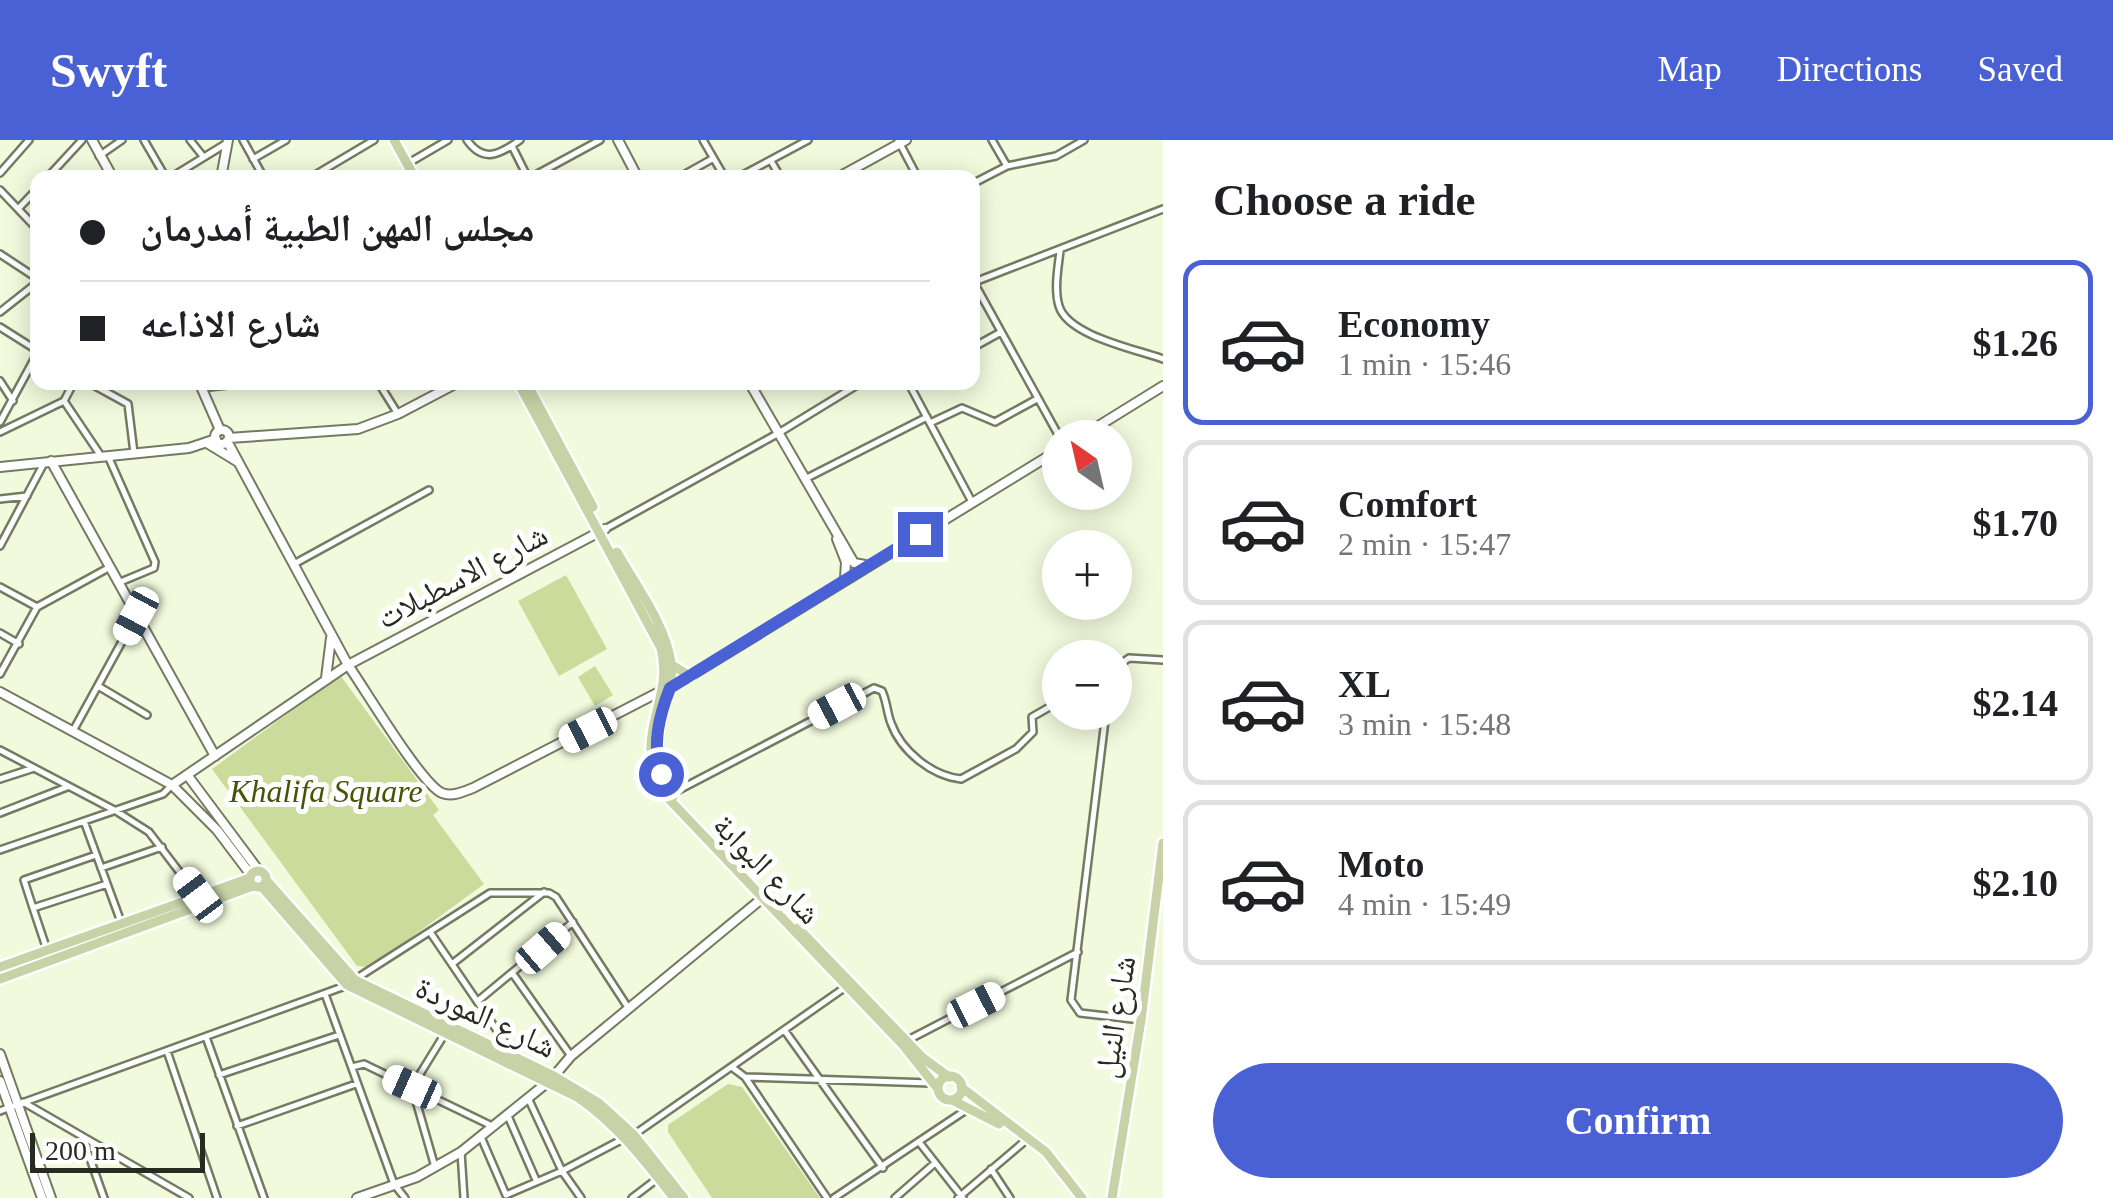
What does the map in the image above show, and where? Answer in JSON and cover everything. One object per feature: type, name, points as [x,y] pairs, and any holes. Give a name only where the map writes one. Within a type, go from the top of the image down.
[{"type":"main road","points":[[391,140],[410,170]]},
{"type":"main road","points":[[391,140],[408,170]]},
{"type":"main road","name":"شارع البوابة","points":[[523,390],[662,633],[672,665],[649,747],[658,783],[671,805],[849,985],[949,1076]]},
{"type":"main road","name":"شارع البوابة","points":[[530,390],[661,648],[666,690],[656,747],[661,774],[671,794],[764,898]]},
{"type":"main road","points":[[672,665],[690,676]]},
{"type":"main road","name":"شارع النيل","points":[[1112,1198],[1141,1020],[1163,843]]},
{"type":"main road","points":[[0,967],[121,922],[257,880]]},
{"type":"main road","name":"شارع الموردة","points":[[257,880],[351,983],[438,1029],[551,1079]]},
{"type":"main road","points":[[0,979],[205,896]]},
{"type":"main road","name":"شارع البوابة","points":[[849,985],[936,1086]]},
{"type":"main road","name":"شارع الموردة","points":[[438,1029],[515,1057],[614,1114],[674,1198]]},
{"type":"main road","points":[[949,1076],[958,1080],[1046,1152],[1079,1198],[1042,1155],[970,1108],[941,1096],[936,1086],[949,1076]]},
{"type":"main road","points":[[952,1100],[962,1087]]},
{"type":"main road","name":"شارع الموردة","points":[[630,1136],[684,1198]]},
{"type":"street","points":[[0,172],[29,140]]},
{"type":"street","points":[[54,170],[82,140]]},
{"type":"street","points":[[92,140],[107,170]]},
{"type":"street","points":[[100,156],[122,140]]},
{"type":"street","points":[[144,140],[163,170]]},
{"type":"street","points":[[190,140],[202,155]]},
{"type":"street","points":[[243,140],[259,170]]},
{"type":"street","points":[[253,159],[286,140]]},
{"type":"street","points":[[323,170],[374,140]]},
{"type":"street","points":[[408,164],[448,140]]},
{"type":"street","points":[[467,140],[476,153],[483,155],[520,140]]},
{"type":"street","points":[[544,170],[600,140]]},
{"type":"street","points":[[618,140],[634,170]]},
{"type":"street","points":[[703,140],[720,170]]},
{"type":"street","points":[[754,170],[808,140]]},
{"type":"street","points":[[992,140],[1007,166]]},
{"type":"street","points":[[980,180],[1007,166],[1056,156],[1084,140]]},
{"type":"street","points":[[180,170],[228,141]]},
{"type":"street","points":[[223,170],[228,141]]},
{"type":"street","points":[[851,170],[901,141],[914,170]]},
{"type":"street","points":[[512,146],[525,170]]},
{"type":"street","points":[[692,170],[712,159]]},
{"type":"street","points":[[771,161],[776,170]]},
{"type":"street","points":[[0,190],[30,221]]},
{"type":"street","points":[[18,209],[30,196]]},
{"type":"street","points":[[980,279],[1163,210]]},
{"type":"street","points":[[1060,250],[1058,304],[1067,320],[1106,340],[1163,359]]},
{"type":"street","points":[[0,254],[30,275]]},
{"type":"street","points":[[0,312],[30,287]]},
{"type":"street","points":[[980,294],[1049,420]]},
{"type":"street","points":[[0,327],[30,347]]},
{"type":"street","points":[[980,344],[1001,332]]},
{"type":"street","points":[[0,422],[30,368]]},
{"type":"street","points":[[0,380],[13,401]]},
{"type":"street","points":[[1108,420],[1163,386]]},
{"type":"street","points":[[0,432],[64,400],[70,390]]},
{"type":"street","points":[[105,390],[128,404],[134,453]]},
{"type":"street","points":[[202,390],[221,438],[239,461],[348,665],[418,768],[432,786],[446,794],[473,788],[666,690],[1042,460]]},
{"type":"street","points":[[383,390],[398,414]]},
{"type":"street","points":[[0,467],[134,453],[221,438],[358,429],[444,390]]},
{"type":"street","points":[[753,390],[854,562],[867,565]]},
{"type":"street","points":[[602,530],[849,390]]},
{"type":"street","points":[[914,390],[972,502]]},
{"type":"street","points":[[805,480],[928,420],[962,408],[995,422],[1037,399]]},
{"type":"street","points":[[64,400],[104,456],[155,562],[154,568],[118,583]]},
{"type":"street","points":[[221,438],[239,461]]},
{"type":"street","points":[[239,461],[248,438]]},
{"type":"street","points":[[0,546],[48,461]]},
{"type":"street","points":[[48,461],[215,756]]},
{"type":"street","points":[[294,564],[430,490]]},
{"type":"street","points":[[0,499],[26,496]]},
{"type":"street","name":"شارع الاسطبلات","points":[[172,785],[326,678],[602,530]]},
{"type":"street","points":[[834,530],[846,562],[845,578]]},
{"type":"street","points":[[0,674],[37,607],[110,568]]},
{"type":"street","points":[[0,588],[37,607]]},
{"type":"street","points":[[73,731],[136,616]]},
{"type":"street","points":[[0,634],[19,644]]},
{"type":"street","points":[[326,678],[331,634]]},
{"type":"street","points":[[1132,658],[1163,660]]},
{"type":"street","points":[[98,686],[146,715]]},
{"type":"street","points":[[671,794],[874,688],[882,691],[891,724],[910,752],[925,766],[954,779],[969,777],[1016,749],[1032,732],[1032,717],[1042,711]]},
{"type":"street","points":[[0,692],[172,785],[217,830],[257,880]]},
{"type":"street","points":[[1104,730],[1071,1000],[1080,1012],[1141,1020]]},
{"type":"street","points":[[0,750],[116,810],[153,835],[205,896]]},
{"type":"street","points":[[0,779],[34,768]]},
{"type":"street","points":[[188,776],[257,880]]},
{"type":"street","points":[[0,850],[163,794],[172,785]]},
{"type":"street","points":[[0,813],[68,787]]},
{"type":"street","points":[[84,821],[121,922]]},
{"type":"street","points":[[101,868],[162,847]]},
{"type":"street","points":[[48,950],[24,880],[96,856]]},
{"type":"street","points":[[33,908],[107,884]]},
{"type":"street","points":[[12,1107],[351,983],[490,893],[544,892],[556,897],[629,1009]]},
{"type":"street","points":[[452,964],[544,892]]},
{"type":"street","points":[[357,1198],[435,1167],[482,1137],[528,1100],[571,1056],[764,898]]},
{"type":"street","points":[[478,1000],[573,922]]},
{"type":"street","points":[[430,932],[515,1057]]},
{"type":"street","points":[[907,1041],[1078,952]]},
{"type":"street","points":[[513,974],[571,1056]]},
{"type":"street","points":[[482,1137],[506,1197],[630,1136],[849,985]]},
{"type":"street","points":[[324,994],[394,1184],[405,1198]]},
{"type":"street","points":[[435,1167],[412,1087],[438,1029]]},
{"type":"street","points":[[784,1031],[883,1168]]},
{"type":"street","points":[[219,1075],[339,1035]]},
{"type":"street","points":[[206,1037],[264,1198]]},
{"type":"street","points":[[168,1051],[218,1198]]},
{"type":"street","points":[[0,1054],[12,1107],[42,1198]]},
{"type":"street","points":[[352,1067],[364,1064],[494,1127]]},
{"type":"street","points":[[733,1068],[830,1198],[883,1168],[970,1108]]},
{"type":"street","points":[[744,1078],[936,1086]]},
{"type":"street","points":[[0,1081],[51,1198]]},
{"type":"street","points":[[237,1126],[356,1084]]},
{"type":"street","points":[[528,1100],[562,1171],[581,1198]]},
{"type":"street","points":[[12,1107],[82,1136],[189,1198]]},
{"type":"street","points":[[508,1116],[536,1180]]},
{"type":"street","points":[[82,1136],[104,1198]]},
{"type":"street","points":[[919,1142],[960,1197],[1025,1142]]},
{"type":"street","points":[[460,1152],[464,1198]]},
{"type":"street","points":[[895,1198],[935,1163]]},
{"type":"street","points":[[992,1170],[1010,1198]]},
{"type":"street","points":[[632,1198],[658,1178]]},
{"type":"green space","points":[[566,575],[607,649],[559,676],[518,601]]},
{"type":"green space","points":[[595,666],[613,695],[595,706],[578,677]]},
{"type":"green space","name":"Khalifa Square","points":[[340,675],[439,810],[433,815],[484,884],[371,967],[357,966],[212,769]]},
{"type":"green space","points":[[728,1084],[742,1087],[820,1198],[712,1198],[668,1132],[668,1125]]},
{"type":"route","points":[[661,774],[656,756],[657,734],[670,688],[920,534]]}]
